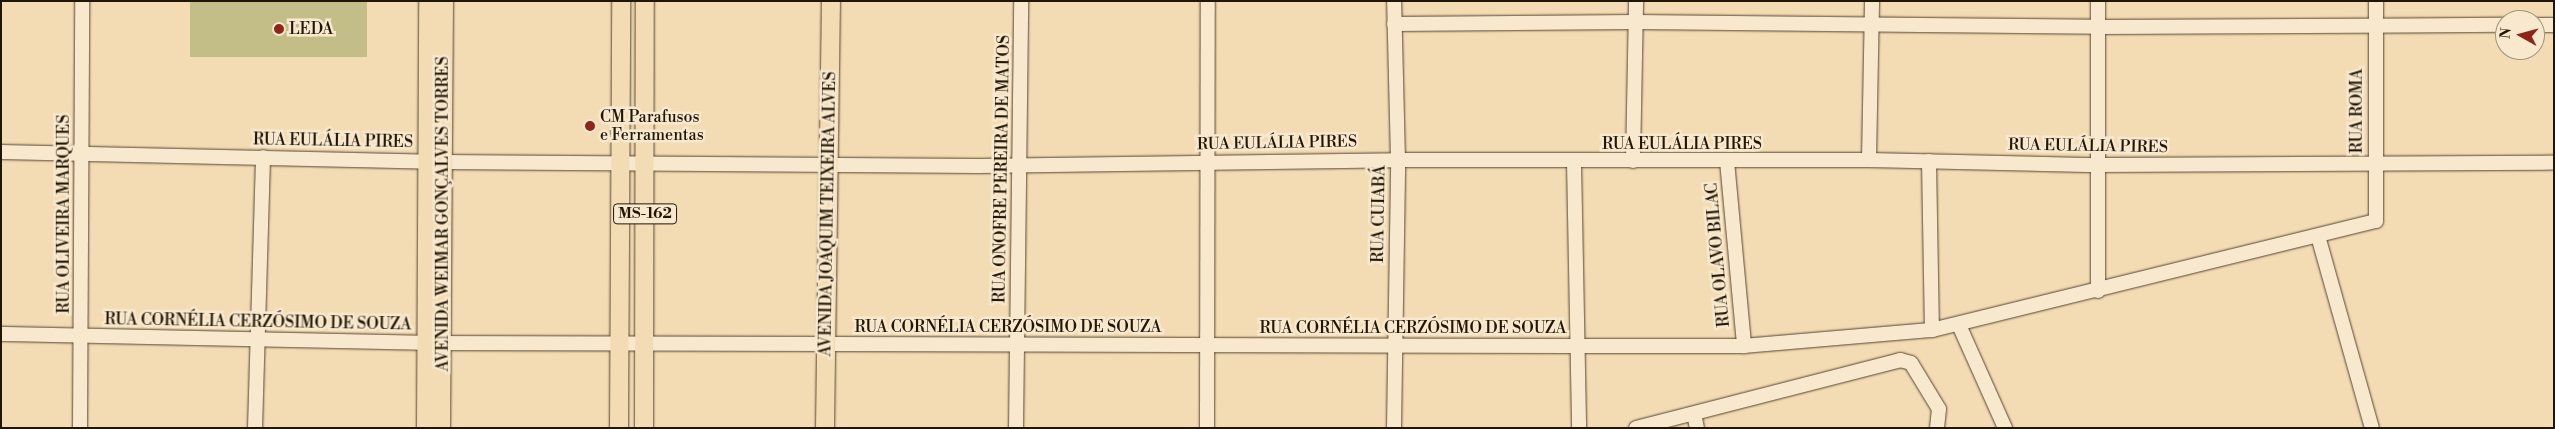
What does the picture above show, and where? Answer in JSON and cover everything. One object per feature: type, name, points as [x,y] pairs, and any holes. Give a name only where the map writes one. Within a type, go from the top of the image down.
[{"type":"main road","name":"AVENIDA WEIMAR GONÇALVES TORRES","points":[[428,1],[435,161],[434,343],[441,428]]},
{"type":"main road","name":"AVENIDA WEIMAR GONÇALVES TORRES","points":[[435,161],[444,1]]},
{"type":"main road","name":"MS-162","points":[[618,428],[621,1]]},
{"type":"main road","name":"MS-162","points":[[644,1],[644,428]]},
{"type":"main road","name":"AVENIDA JOAQUIM TEIXEIRA ALVES","points":[[825,428],[831,1]]},
{"type":"main road","name":"AVENIDA WEIMAR GONÇALVES TORRES","points":[[426,428],[434,343]]},
{"type":"street","name":"RUA OLIVEIRA MARQUES","points":[[80,428],[82,1]]},
{"type":"street","name":"RUA ONOFRE PEREIRA DE MATOS","points":[[1016,428],[1021,1]]},
{"type":"street","points":[[1207,428],[1208,1]]},
{"type":"street","name":"RUA CUIABÁ","points":[[1394,1],[1398,160],[1394,428]]},
{"type":"street","points":[[1633,161],[1636,1]]},
{"type":"street","points":[[1869,160],[1872,1]]},
{"type":"street","points":[[2098,1],[2098,291]]},
{"type":"street","name":"RUA ROMA","points":[[2376,1],[2376,221]]},
{"type":"street","points":[[1394,24],[1872,23],[2098,27],[2495,25]]},
{"type":"street","name":"RUA EULÁLIA PIRES","points":[[1,152],[620,164],[1020,165],[1208,161],[1398,160],[1574,162],[1869,160],[2098,165],[2554,163]]},
{"type":"street","points":[[255,428],[263,157]]},
{"type":"street","name":"RUA OLAVO BILAC","points":[[1727,161],[1744,346]]},
{"type":"street","points":[[1574,162],[1575,346],[1579,428]]},
{"type":"street","points":[[1929,162],[1932,330]]},
{"type":"street","name":"RUA CORNÉLIA CERZÓSIMO DE SOUZA","points":[[1,334],[258,342],[644,343],[825,346],[1207,344],[1744,346],[1932,330],[1959,325],[2376,221]]},
{"type":"street","points":[[2318,236],[2372,428]]},
{"type":"street","points":[[1959,325],[2005,428]]},
{"type":"street","points":[[1636,428],[1695,421],[1900,360],[1911,363],[1939,409],[1937,428]]},
{"type":"shaded area","name":"LEDA","points":[[190,1],[367,1],[367,57],[190,57]]},
{"type":"place","name":"LEDA","points":[[279,29]]},
{"type":"place","name":"CM Parafusos e Ferramentas","points":[[590,126]]}]
